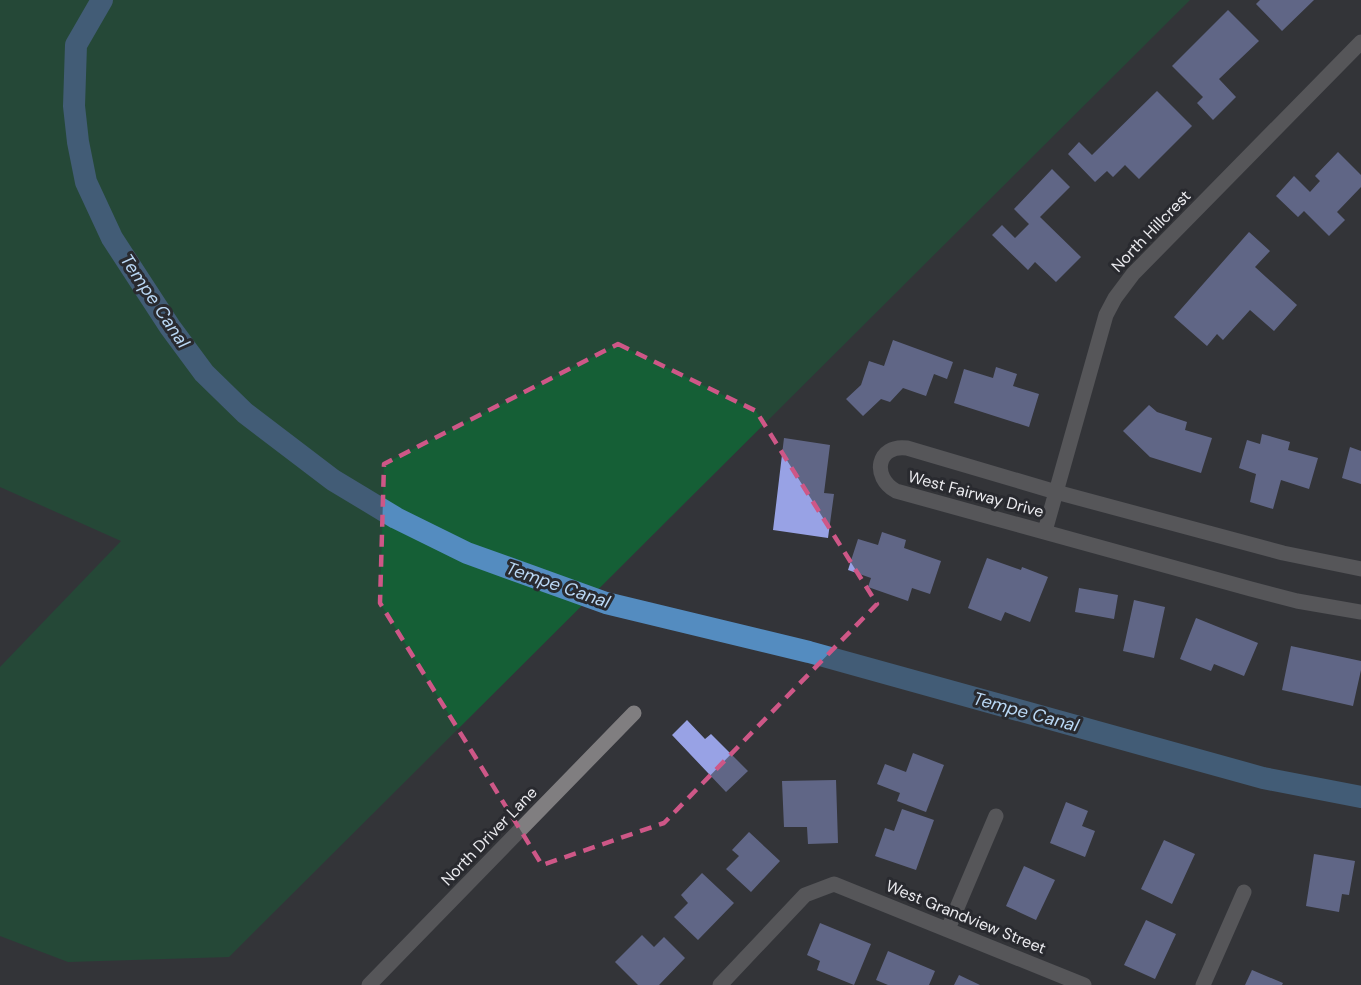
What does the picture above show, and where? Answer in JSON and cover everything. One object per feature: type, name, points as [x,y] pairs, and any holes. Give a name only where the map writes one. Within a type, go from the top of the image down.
[{"type":"street","name":"North Hillcrest","points":[[1045,531],[1106,315],[1115,298],[1133,274],[1361,42]]},
{"type":"street","name":"West Fairway Drive","points":[[1361,569],[1283,553],[1056,492],[907,448],[897,446],[887,452],[881,462],[879,472],[882,478],[887,486],[896,491],[1286,598],[1361,612]]},
{"type":"street","name":"North Driver Lane","points":[[369,985],[634,713]]},
{"type":"street","points":[[948,929],[996,816]]},
{"type":"street","name":"West Grandview Street","points":[[720,985],[805,895],[834,884],[1084,985]]},
{"type":"street","points":[[1203,985],[1244,892]]},
{"type":"highlighted area","points":[[618,344],[756,411],[877,604],[664,823],[542,865],[380,603],[384,464]]},
{"type":"green space","points":[[0,0],[1190,0],[229,957],[68,962],[0,936],[0,667],[121,541],[0,487]]},
{"type":"building","points":[[1260,0],[1314,0],[1282,31],[1256,4]]},
{"type":"building","points":[[1228,10],[1259,41],[1219,79],[1236,97],[1213,120],[1197,103],[1203,97],[1172,66]]},
{"type":"building","points":[[1157,91],[1192,126],[1139,179],[1125,165],[1113,177],[1107,171],[1095,182],[1068,154],[1079,142],[1092,155]]},
{"type":"building","points":[[1338,152],[1361,175],[1361,187],[1337,212],[1345,220],[1329,236],[1304,211],[1298,217],[1276,196],[1294,176],[1310,192],[1320,181],[1315,176]]},
{"type":"building","points":[[1052,169],[1070,187],[1040,217],[1081,257],[1056,282],[1035,262],[1028,270],[992,235],[1002,225],[1015,238],[1029,224],[1014,209]]},
{"type":"building","points":[[1249,232],[1270,251],[1255,267],[1297,305],[1274,331],[1250,310],[1223,340],[1217,334],[1207,346],[1174,317]]},
{"type":"building","points":[[893,340],[953,362],[947,379],[934,374],[926,396],[903,388],[890,402],[881,399],[863,416],[846,399],[861,385],[869,361],[884,366]]},
{"type":"building","points":[[996,367],[1017,374],[1013,386],[1039,394],[1029,427],[954,403],[964,369],[993,378]]},
{"type":"building","points":[[1149,405],[1157,412],[1187,422],[1185,430],[1212,438],[1201,473],[1150,457],[1123,431]]},
{"type":"building","points":[[1262,434],[1290,442],[1288,450],[1318,458],[1309,489],[1281,480],[1273,509],[1250,502],[1256,474],[1239,468],[1247,440],[1260,444]]},
{"type":"building","points":[[784,438],[830,445],[824,493],[834,494],[828,538],[773,530]]},
{"type":"building","points":[[1350,447],[1361,451],[1361,484],[1342,478]]},
{"type":"building","points":[[882,532],[906,540],[904,548],[941,561],[930,594],[912,588],[908,601],[868,587],[871,578],[848,570],[858,539],[878,545]]},
{"type":"building","points":[[987,558],[1021,570],[1022,567],[1048,577],[1030,622],[1005,612],[1001,621],[968,608]]},
{"type":"building","points":[[1079,588],[1118,595],[1114,619],[1075,612]]},
{"type":"building","points":[[1134,600],[1165,607],[1154,658],[1123,651]]},
{"type":"building","points":[[1196,618],[1258,643],[1244,676],[1214,664],[1211,671],[1180,659]]},
{"type":"building","points":[[1291,646],[1361,661],[1353,706],[1282,690]]},
{"type":"building","points":[[687,720],[705,739],[711,734],[748,771],[726,792],[672,735]]},
{"type":"building","points":[[913,753],[944,765],[926,812],[897,801],[900,793],[877,784],[885,764],[906,772]]},
{"type":"building","points":[[836,780],[838,843],[808,844],[807,827],[784,827],[782,781]]},
{"type":"building","points":[[1066,802],[1088,811],[1082,826],[1095,831],[1085,857],[1050,843]]},
{"type":"building","points":[[902,809],[934,820],[916,870],[875,856],[885,828],[894,831]]},
{"type":"building","points":[[749,832],[780,861],[751,892],[726,869],[739,856],[732,850]]},
{"type":"building","points":[[1164,840],[1195,854],[1172,904],[1141,889]]},
{"type":"building","points":[[1314,854],[1355,861],[1349,895],[1342,894],[1339,912],[1306,906]]},
{"type":"building","points":[[1024,866],[1055,880],[1036,920],[1006,906]]},
{"type":"building","points":[[702,873],[734,903],[698,940],[674,917],[688,903],[681,895]]},
{"type":"building","points":[[1146,920],[1176,934],[1155,979],[1124,965]]},
{"type":"building","points":[[820,923],[871,944],[854,985],[817,970],[820,961],[807,955]]},
{"type":"building","points":[[642,935],[654,947],[664,937],[685,958],[659,985],[638,985],[615,962]]},
{"type":"building","points":[[888,951],[935,971],[929,985],[888,985],[876,980]]},
{"type":"building","points":[[1252,970],[1283,983],[1282,985],[1245,985]]},
{"type":"building","points":[[959,975],[980,985],[954,985]]},
{"type":"waterway","name":"Tempe Canal","points":[[102,0],[76,45],[74,106],[86,182],[112,238],[170,327],[204,373],[245,413],[333,480],[396,518],[467,553],[606,603],[809,652],[1263,778],[1361,797]]}]
